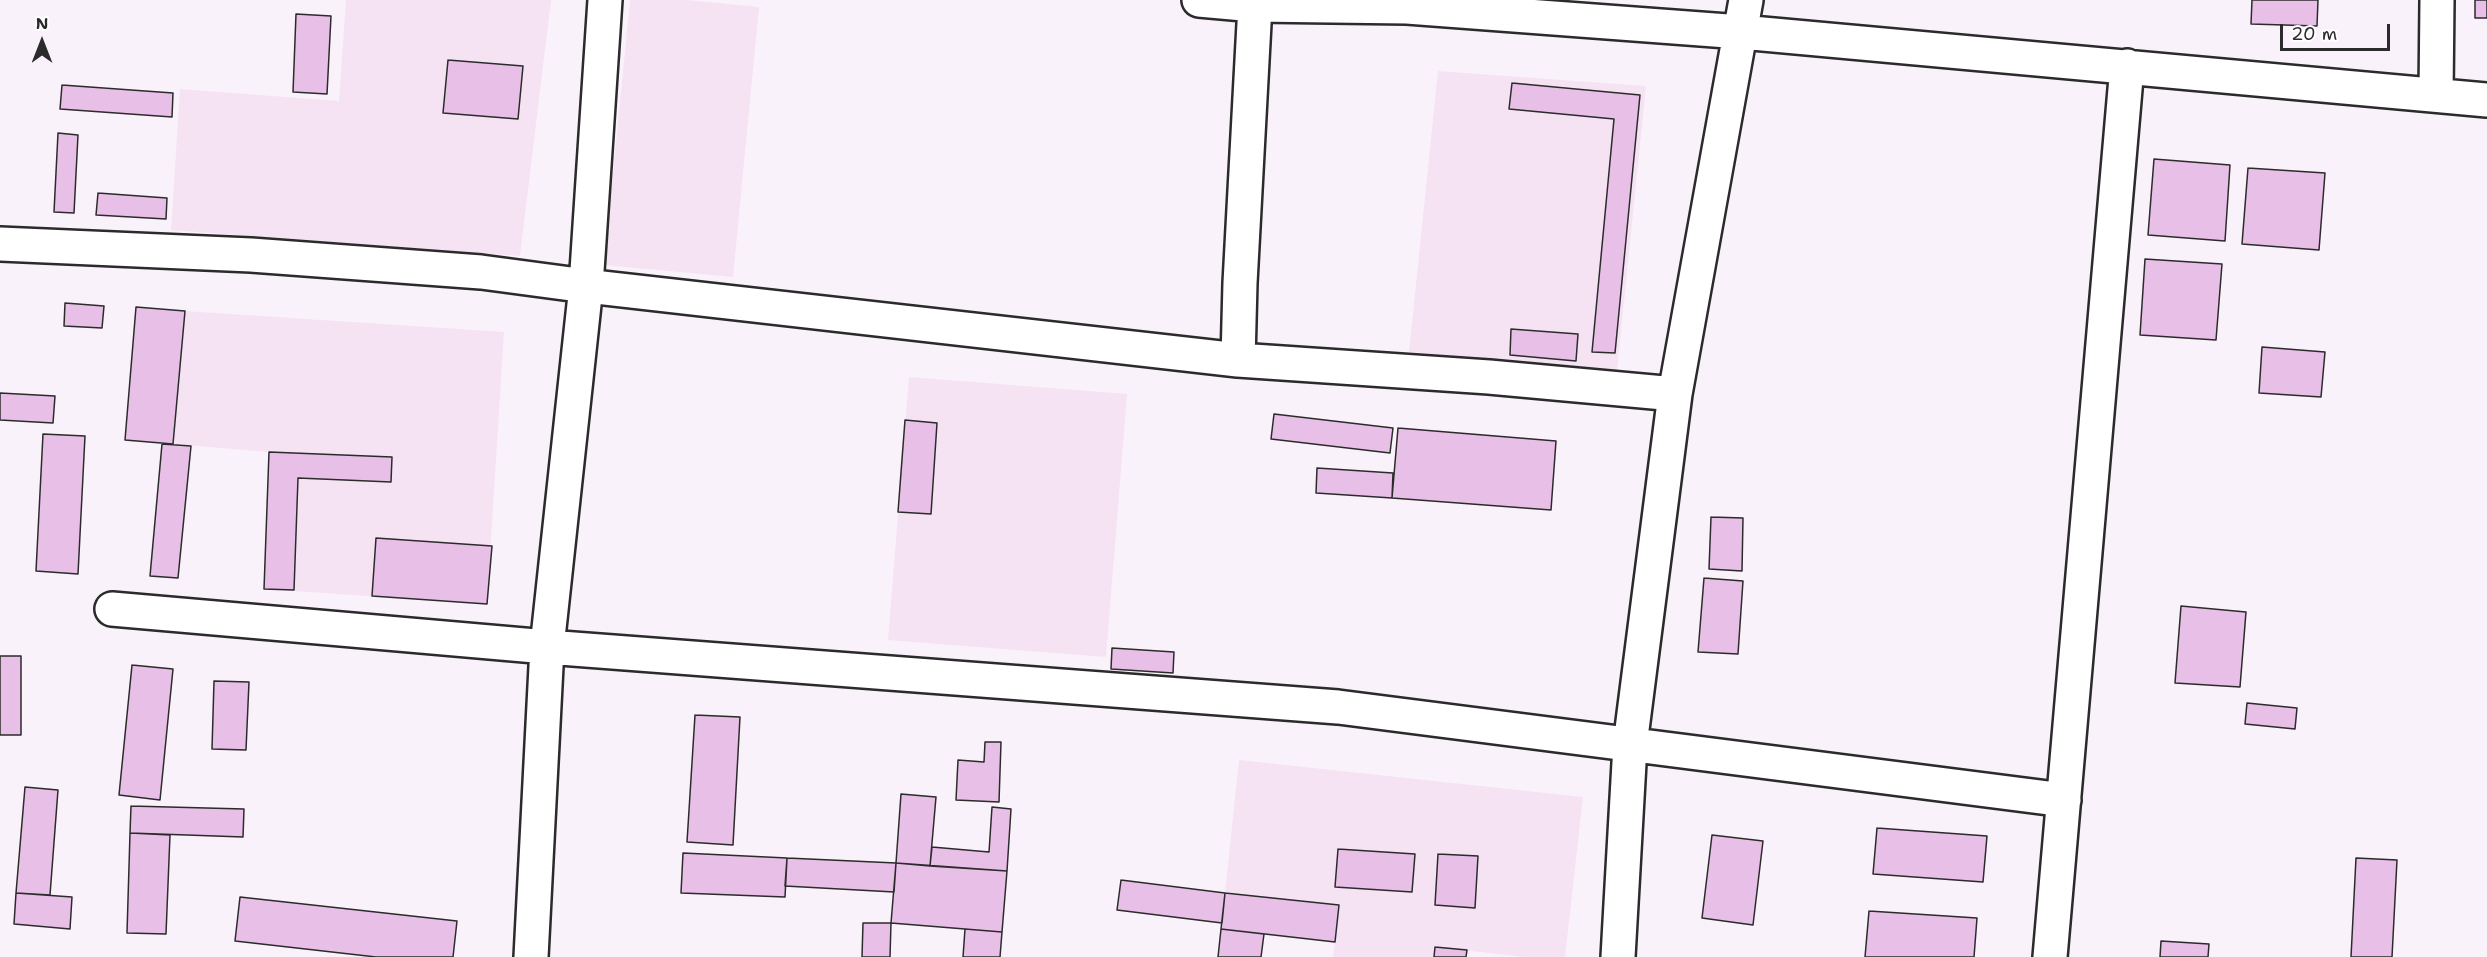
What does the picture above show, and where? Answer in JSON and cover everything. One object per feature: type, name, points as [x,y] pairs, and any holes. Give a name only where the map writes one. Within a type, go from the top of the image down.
[{"type":"street","points":[[531,957],[547,647],[586,286],[605,0]]},
{"type":"street","points":[[1199,0],[1255,6],[1407,3],[2487,100]]},
{"type":"street","points":[[1618,957],[1630,745],[1675,394],[1746,0]]},
{"type":"street","points":[[2436,95],[2437,0]]},
{"type":"street","points":[[1238,360],[1255,6]]},
{"type":"street","points":[[2050,957],[2127,66]]},
{"type":"street","points":[[0,244],[251,255],[481,272],[1238,360],[1489,377],[1675,394]]},
{"type":"street","points":[[112,609],[547,647],[1338,707],[2064,800]]},
{"type":"shaded area","points":[[346,0],[551,0],[520,256],[171,230],[180,89],[339,101]]},
{"type":"shaded area","points":[[630,0],[687,0],[759,7],[733,277],[604,265]]},
{"type":"shaded area","points":[[1438,71],[1646,86],[1617,370],[1409,352]]},
{"type":"shaded area","points":[[185,311],[504,332],[487,604],[264,589],[269,452],[173,444]]},
{"type":"shaded area","points":[[909,377],[1127,394],[1106,657],[888,640]]},
{"type":"shaded area","points":[[1239,760],[1583,797],[1565,957],[1525,957],[1435,947],[1434,957],[1333,957],[1339,905],[1225,893]]},
{"type":"building","points":[[2252,0],[2318,0],[2317,26],[2251,24]]},
{"type":"building","points":[[2475,0],[2487,0],[2487,18],[2475,18]]},
{"type":"building","points":[[296,14],[331,16],[327,94],[293,92]]},
{"type":"building","points":[[448,60],[523,66],[518,119],[443,113]]},
{"type":"building","points":[[1512,83],[1640,95],[1615,353],[1592,352],[1614,119],[1509,109]]},
{"type":"building","points":[[62,85],[173,93],[172,117],[60,109]]},
{"type":"building","points":[[58,133],[78,135],[74,213],[54,212]]},
{"type":"building","points":[[2154,159],[2230,165],[2225,241],[2148,235]]},
{"type":"building","points":[[2248,168],[2325,173],[2319,250],[2242,244]]},
{"type":"building","points":[[98,193],[167,198],[166,219],[96,215]]},
{"type":"building","points":[[2145,259],[2222,264],[2216,340],[2140,335]]},
{"type":"building","points":[[65,303],[104,306],[102,328],[64,326]]},
{"type":"building","points":[[136,307],[185,311],[173,444],[125,440]]},
{"type":"building","points":[[1511,329],[1578,334],[1576,361],[1510,355]]},
{"type":"building","points":[[2262,347],[2325,352],[2321,397],[2259,393]]},
{"type":"building","points":[[0,393],[55,396],[53,423],[0,420]]},
{"type":"building","points":[[1274,414],[1393,428],[1390,453],[1271,439]]},
{"type":"building","points":[[905,420],[937,423],[931,514],[898,512]]},
{"type":"building","points":[[1398,428],[1556,441],[1551,510],[1392,498]]},
{"type":"building","points":[[43,434],[85,436],[78,574],[36,571]]},
{"type":"building","points":[[162,444],[191,446],[178,578],[150,576]]},
{"type":"building","points":[[269,452],[392,457],[391,482],[298,478],[294,590],[264,589]]},
{"type":"building","points":[[1317,468],[1393,473],[1392,498],[1316,493]]},
{"type":"building","points":[[1711,517],[1743,518],[1742,571],[1709,569]]},
{"type":"building","points":[[376,538],[492,546],[487,604],[372,596]]},
{"type":"building","points":[[1704,578],[1743,581],[1738,654],[1698,652]]},
{"type":"building","points":[[2181,606],[2246,612],[2240,687],[2175,683]]},
{"type":"building","points":[[1112,648],[1174,652],[1173,673],[1111,669]]},
{"type":"building","points":[[0,656],[21,656],[21,735],[0,735]]},
{"type":"building","points":[[132,665],[173,669],[160,800],[119,795]]},
{"type":"building","points":[[214,681],[249,682],[246,750],[212,749]]},
{"type":"building","points":[[2247,703],[2297,708],[2295,729],[2245,724]]},
{"type":"building","points":[[695,715],[740,717],[733,845],[687,842]]},
{"type":"building","points":[[985,742],[1001,742],[999,802],[956,800],[958,760],[984,762]]},
{"type":"building","points":[[25,787],[58,790],[50,895],[16,893]]},
{"type":"building","points":[[901,794],[936,797],[930,866],[896,863]]},
{"type":"building","points":[[131,806],[244,809],[243,837],[130,833]]},
{"type":"building","points":[[992,807],[1011,809],[1007,871],[930,866],[932,847],[989,852]]},
{"type":"building","points":[[1877,828],[1987,836],[1983,882],[1873,874]]},
{"type":"building","points":[[130,833],[170,835],[166,934],[127,933]]},
{"type":"building","points":[[1712,835],[1763,841],[1753,925],[1702,918]]},
{"type":"building","points":[[1338,849],[1415,854],[1412,892],[1335,887]]},
{"type":"building","points":[[683,853],[787,858],[785,897],[681,893]]},
{"type":"building","points":[[1438,854],[1478,856],[1475,908],[1435,905]]},
{"type":"building","points":[[787,858],[896,863],[894,892],[785,886]]},
{"type":"building","points":[[2356,858],[2397,860],[2392,957],[2351,957]]},
{"type":"building","points":[[896,863],[1007,871],[1002,932],[891,923]]},
{"type":"building","points":[[1121,880],[1225,893],[1222,923],[1117,910]]},
{"type":"building","points":[[16,893],[72,897],[70,929],[14,924]]},
{"type":"building","points":[[1225,893],[1339,905],[1335,942],[1221,929]]},
{"type":"building","points":[[240,897],[457,921],[453,957],[376,957],[235,941]]},
{"type":"building","points":[[1869,911],[1977,918],[1974,957],[1865,957]]},
{"type":"building","points":[[863,923],[891,923],[890,957],[862,957]]},
{"type":"building","points":[[965,929],[1002,932],[1000,957],[963,957]]},
{"type":"building","points":[[1221,929],[1264,934],[1261,957],[1218,957]]},
{"type":"building","points":[[2161,941],[2209,944],[2208,957],[2160,957]]},
{"type":"building","points":[[1435,947],[1467,950],[1466,957],[1434,957]]}]
